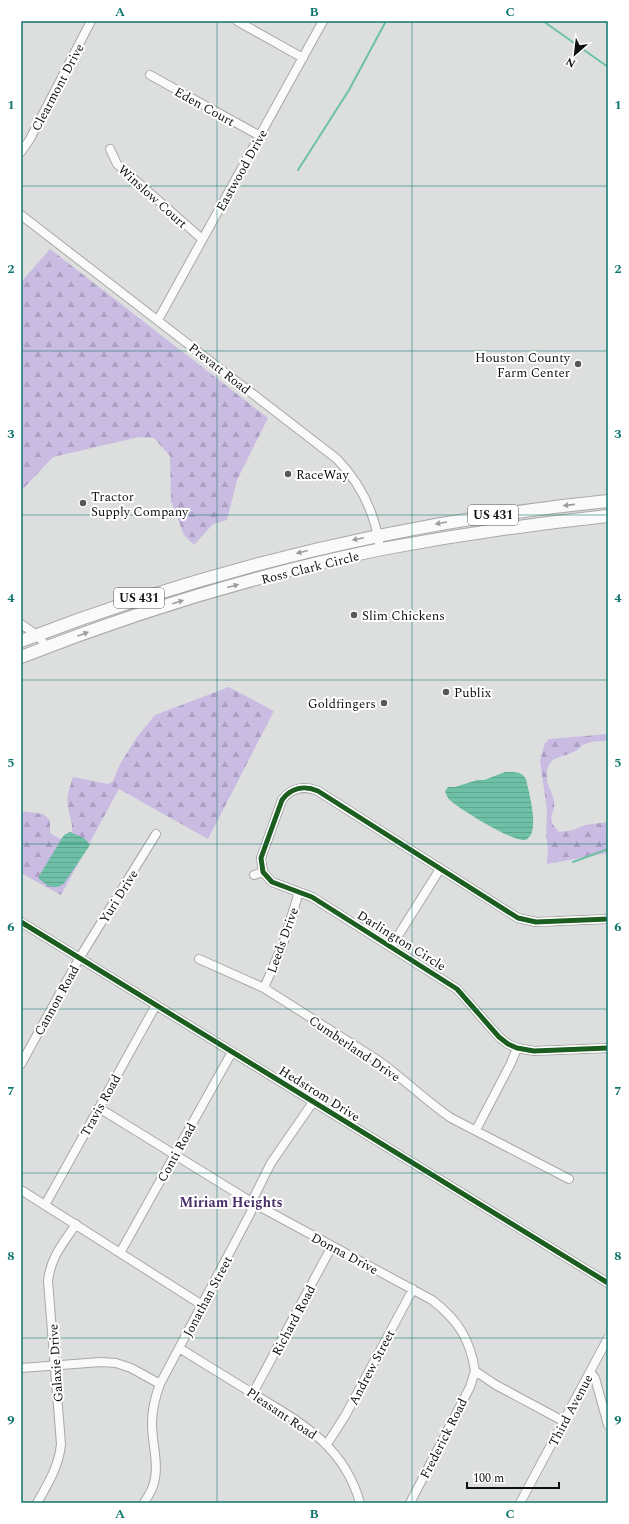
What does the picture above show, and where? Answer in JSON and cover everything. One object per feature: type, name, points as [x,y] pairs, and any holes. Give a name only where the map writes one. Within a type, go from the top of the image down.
[{"type":"highway","name":"Ross Clark Circle","points":[[21,641],[116,606],[189,582],[303,551],[378,535],[468,519],[553,506],[608,501]]},
{"type":"highway","name":"Ross Clark Circle","points":[[21,657],[122,620],[195,596],[288,571],[380,550],[461,535],[534,524],[608,516]]},
{"type":"highway","points":[[461,535],[468,528],[468,519]]},
{"type":"highway","points":[[189,582],[195,596]]},
{"type":"street","name":"Clearmont Drive","points":[[21,152],[91,21]]},
{"type":"street","points":[[237,21],[303,58]]},
{"type":"street","name":"Eastwood Drive","points":[[158,320],[323,21]]},
{"type":"street","name":"Eden Court","points":[[150,75],[260,136]]},
{"type":"street","name":"Winslow Court","points":[[110,149],[117,164],[202,239]]},
{"type":"street","name":"Prevatt Road","points":[[21,215],[337,459],[351,474],[362,493],[378,535],[380,550]]},
{"type":"street","points":[[21,624],[37,635],[47,647]]},
{"type":"street","points":[[254,875],[263,872],[261,863],[262,854],[280,804],[295,786],[318,791],[512,915],[524,920],[536,922],[608,919]]},
{"type":"street","name":"Yuri Drive","points":[[80,957],[156,834]]},
{"type":"street","points":[[391,947],[440,869]]},
{"type":"street","name":"Darlington Circle","points":[[263,872],[272,882],[312,897],[457,988],[499,1037],[508,1044],[517,1048],[534,1051],[608,1048]]},
{"type":"street","name":"Leeds Drive","points":[[264,988],[283,944],[299,892]]},
{"type":"street","name":"Hedstrom Drive","points":[[21,922],[608,1283]]},
{"type":"street","name":"Cannon Road","points":[[21,1064],[80,957]]},
{"type":"street","name":"Cumberland Drive","points":[[199,959],[264,988],[384,1064],[446,1115],[569,1179]]},
{"type":"street","name":"Travis Road","points":[[45,1205],[156,1005]]},
{"type":"street","points":[[476,1130],[511,1063],[517,1048]]},
{"type":"street","name":"Conti Road","points":[[120,1253],[232,1052]]},
{"type":"street","name":"Jonathan Street","points":[[144,1503],[153,1486],[155,1470],[152,1413],[154,1400],[160,1384],[251,1212],[254,1197],[271,1163],[313,1102]]},
{"type":"street","name":"Donna Drive","points":[[98,1108],[253,1203],[432,1300],[454,1320],[469,1344],[476,1371]]},
{"type":"street","points":[[21,1190],[202,1305]]},
{"type":"street","name":"Galaxie Drive","points":[[37,1503],[55,1472],[60,1455],[61,1444],[48,1280],[50,1268],[56,1255],[76,1224]]},
{"type":"street","name":"Richard Road","points":[[253,1393],[332,1246]]},
{"type":"street","name":"Andrew Street","points":[[327,1444],[345,1416],[413,1289]]},
{"type":"street","name":"Third Avenue","points":[[520,1503],[608,1338]]},
{"type":"street","name":"Pleasant Road","points":[[179,1348],[293,1417],[314,1432],[327,1444],[340,1461],[350,1477],[360,1503]]},
{"type":"street","points":[[21,1368],[116,1362],[131,1368],[160,1384]]},
{"type":"street","points":[[476,1371],[496,1385],[563,1422]]},
{"type":"street","name":"Frederick Road","points":[[410,1503],[470,1387],[476,1371]]},
{"type":"street","points":[[590,1372],[595,1378],[608,1425]]},
{"type":"green space","points":[[50,249],[268,418],[237,480],[227,520],[213,524],[194,545],[184,535],[171,501],[170,456],[154,438],[139,437],[53,457],[21,491],[21,282]]},
{"type":"green space","points":[[229,687],[274,711],[208,839],[119,789],[61,895],[21,873],[21,811],[43,814],[50,820],[50,833],[60,839],[72,832],[72,825],[68,810],[68,799],[73,777],[108,784],[113,781],[120,764],[137,737],[155,715]]},
{"type":"green space","points":[[608,734],[608,741],[583,745],[577,750],[552,761],[549,765],[547,780],[554,801],[554,810],[551,819],[552,823],[559,832],[573,830],[585,825],[608,822],[608,853],[547,864],[547,810],[540,761],[545,743],[549,739]]},
{"type":"shaded area","points":[[505,772],[520,773],[526,779],[532,809],[533,824],[530,836],[526,840],[510,836],[476,818],[450,800],[445,792],[448,787],[455,787],[477,780],[484,780]]},
{"type":"shaded area","points":[[70,832],[84,838],[90,845],[65,882],[58,887],[52,887],[39,879],[39,876],[64,835]]},
{"type":"waterway","points":[[298,170],[349,90],[386,21]]},
{"type":"waterway","points":[[543,21],[608,67]]},
{"type":"waterway","points":[[573,862],[608,849]]},
{"type":"cycle path","points":[[608,919],[536,922],[518,918],[318,791],[308,788],[294,790],[282,800],[261,858],[263,872],[272,882],[312,897],[457,989],[499,1037],[508,1044],[517,1048],[534,1051],[608,1048]]},
{"type":"cycle path","points":[[21,922],[608,1283]]},
{"type":"place","name":"Houston County Farm Center","points":[[578,364]]},
{"type":"place","name":"RaceWay","points":[[288,474]]},
{"type":"place","name":"Tractor Supply Company","points":[[83,503]]},
{"type":"place","name":"Slim Chickens","points":[[354,615]]},
{"type":"place","name":"Publix","points":[[446,692]]},
{"type":"place","name":"Goldfingers","points":[[384,703]]},
{"type":"district","name":"Miriam Heights","points":[[231,1202]]}]
